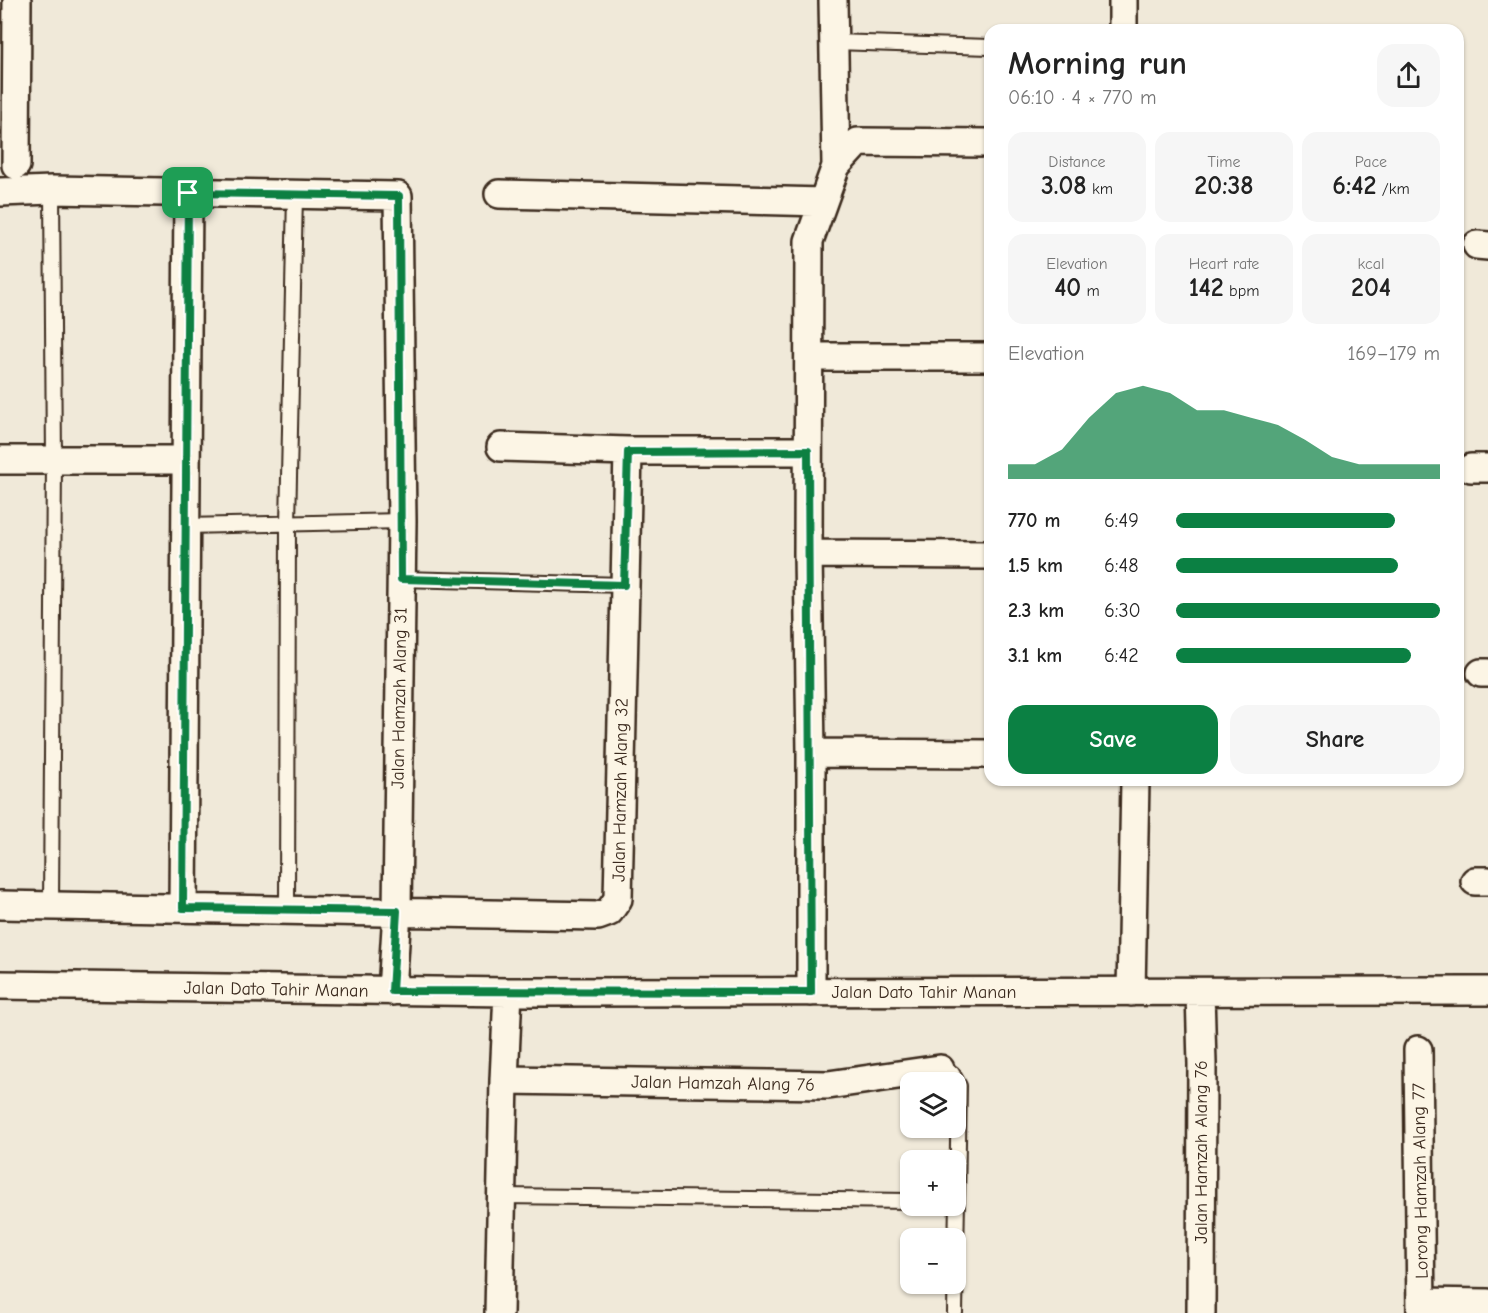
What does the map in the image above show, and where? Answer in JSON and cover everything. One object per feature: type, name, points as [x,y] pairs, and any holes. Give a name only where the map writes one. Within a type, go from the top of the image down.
[{"type":"street","points":[[16,165],[17,0]]},
{"type":"street","points":[[811,992],[808,555],[809,241],[836,166],[833,0]]},
{"type":"street","points":[[1123,0],[1123,24]]},
{"type":"street","points":[[836,166],[858,142],[984,143]]},
{"type":"street","points":[[0,192],[52,190],[295,195]]},
{"type":"street","points":[[183,908],[188,193]]},
{"type":"street","points":[[499,194],[823,202]]},
{"type":"street","name":"Jalan Hamzah Alang 31","points":[[295,195],[399,196],[402,521],[397,911],[392,991]]},
{"type":"street","points":[[809,357],[984,357]]},
{"type":"street","points":[[501,447],[628,452],[808,451]]},
{"type":"street","name":"Jalan Hamzah Alang 32","points":[[0,904],[598,916],[609,912],[618,899],[628,452]]},
{"type":"street","points":[[0,460],[186,460]]},
{"type":"street","points":[[808,555],[984,555]]},
{"type":"street","points":[[811,753],[984,754]]},
{"type":"street","points":[[1131,992],[1135,786]]},
{"type":"street","name":"Jalan Dato Tahir Manan","points":[[0,985],[508,992],[1488,991]]},
{"type":"street","points":[[499,1313],[508,992]]},
{"type":"street","name":"Jalan Hamzah Alang 76","points":[[1200,992],[1201,1313]]},
{"type":"street","name":"Lorong Hamzah Alang 77","points":[[1418,1050],[1421,1308]]},
{"type":"street","name":"Jalan Hamzah Alang 76","points":[[504,1080],[828,1085],[940,1069]]},
{"type":"street","points":[[1421,1308],[1488,1303]]},
{"type":"lane","points":[[834,42],[984,47]]},
{"type":"lane","points":[[51,906],[54,461],[52,190]]},
{"type":"lane","points":[[287,910],[288,524],[295,195]]},
{"type":"lane","points":[[186,526],[402,521]]},
{"type":"lane","points":[[401,579],[624,585]]},
{"type":"lane","points":[[940,1069],[952,1073],[959,1086],[958,1150]]},
{"type":"lane","points":[[501,1196],[900,1201]]},
{"type":"lane","points":[[955,1313],[957,1216]]},
{"type":"route","points":[[188,193],[399,196],[401,579],[624,585],[628,452],[808,451],[811,992],[392,991],[397,911],[183,908],[188,193]]}]
